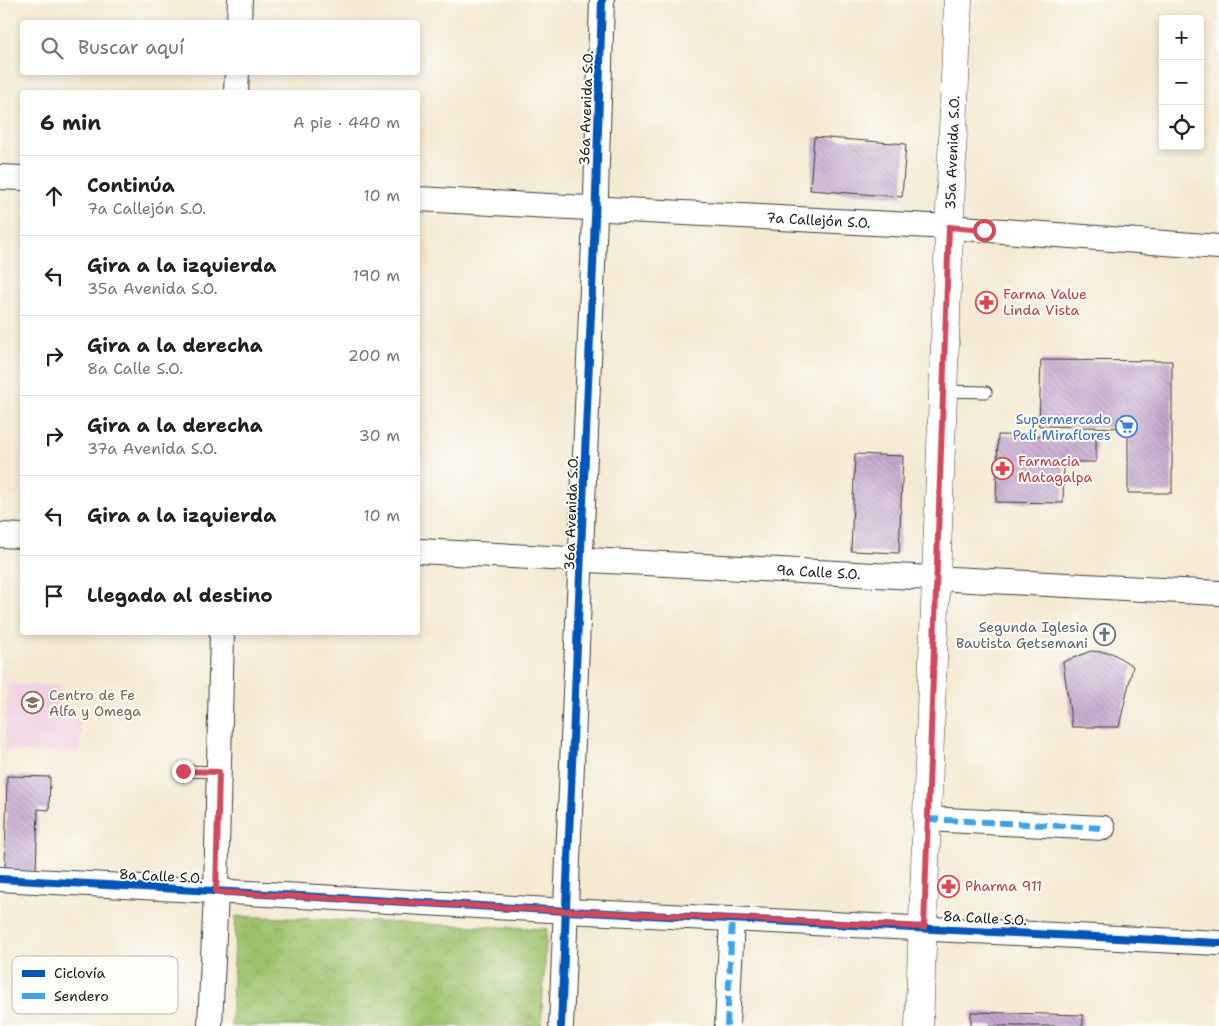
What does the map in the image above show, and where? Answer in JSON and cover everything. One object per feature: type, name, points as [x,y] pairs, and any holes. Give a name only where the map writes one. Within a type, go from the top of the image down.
[{"type":"main road","name":"35a Avenida S.O.","points":[[919,1026],[958,0]]},
{"type":"street","points":[[239,20],[240,0]]},
{"type":"street","name":"36a Avenida S.O.","points":[[561,1026],[596,208],[602,0]]},
{"type":"street","points":[[236,90],[237,75]]},
{"type":"street","points":[[0,177],[20,178]]},
{"type":"street","name":"7a Callejón S.O.","points":[[420,199],[949,227],[1219,247]]},
{"type":"street","points":[[0,535],[20,536]]},
{"type":"street","name":"9a Calle S.O.","points":[[420,551],[1219,592]]},
{"type":"street","points":[[210,1026],[216,892],[222,635]]},
{"type":"street","points":[[928,819],[1103,828]]},
{"type":"street","name":"8a Calle S.O.","points":[[0,879],[567,911],[924,927],[1219,943]]},
{"type":"street","points":[[727,1026],[732,919]]},
{"type":"lane","points":[[943,391],[986,392]]},
{"type":"lane","points":[[183,771],[219,772]]},
{"type":"shaded area","name":"Centro de Fe Alfa y Omega","points":[[7,684],[59,686],[58,719],[81,720],[80,753],[5,751]]},
{"type":"green space","points":[[236,916],[547,929],[541,1026],[231,1026]]},
{"type":"building","points":[[814,137],[906,144],[902,197],[810,190]]},
{"type":"building","name":"Supermercado Palí Miraflores","points":[[1041,360],[1172,361],[1172,493],[1128,493],[1128,428],[1039,426]]},
{"type":"building","points":[[998,435],[1096,437],[1096,462],[1064,462],[1063,503],[996,502]]},
{"type":"building","points":[[855,454],[903,456],[899,553],[851,551]]},
{"type":"building","points":[[1091,651],[1112,653],[1133,666],[1119,727],[1072,727],[1063,662]]},
{"type":"building","points":[[7,776],[50,777],[49,810],[38,809],[36,872],[5,871]]},
{"type":"building","points":[[971,1012],[1083,1015],[1083,1026],[971,1026]]},
{"type":"marked path","points":[[927,819],[1103,828]]},
{"type":"marked path","points":[[727,1026],[732,919]]},
{"type":"cycle path","points":[[561,1026],[596,194],[602,0]]},
{"type":"cycle path","points":[[0,879],[567,911],[1219,943]]},
{"type":"place","name":"Farma Value Linda Vista","points":[[987,302]]},
{"type":"place","name":"Supermercado Palí Miraflores","points":[[1127,427]]},
{"type":"place","name":"Farmacia Matagalpa","points":[[1002,469]]},
{"type":"place","name":"Segunda Iglesia Bautista Getsemani","points":[[1104,635]]},
{"type":"place","name":"Centro de Fe Alfa y Omega","points":[[33,703]]},
{"type":"place","name":"Pharma 911","points":[[949,886]]},
{"type":"route","points":[[183,771],[219,772],[216,892],[567,911],[924,927],[949,227],[984,230]]}]
